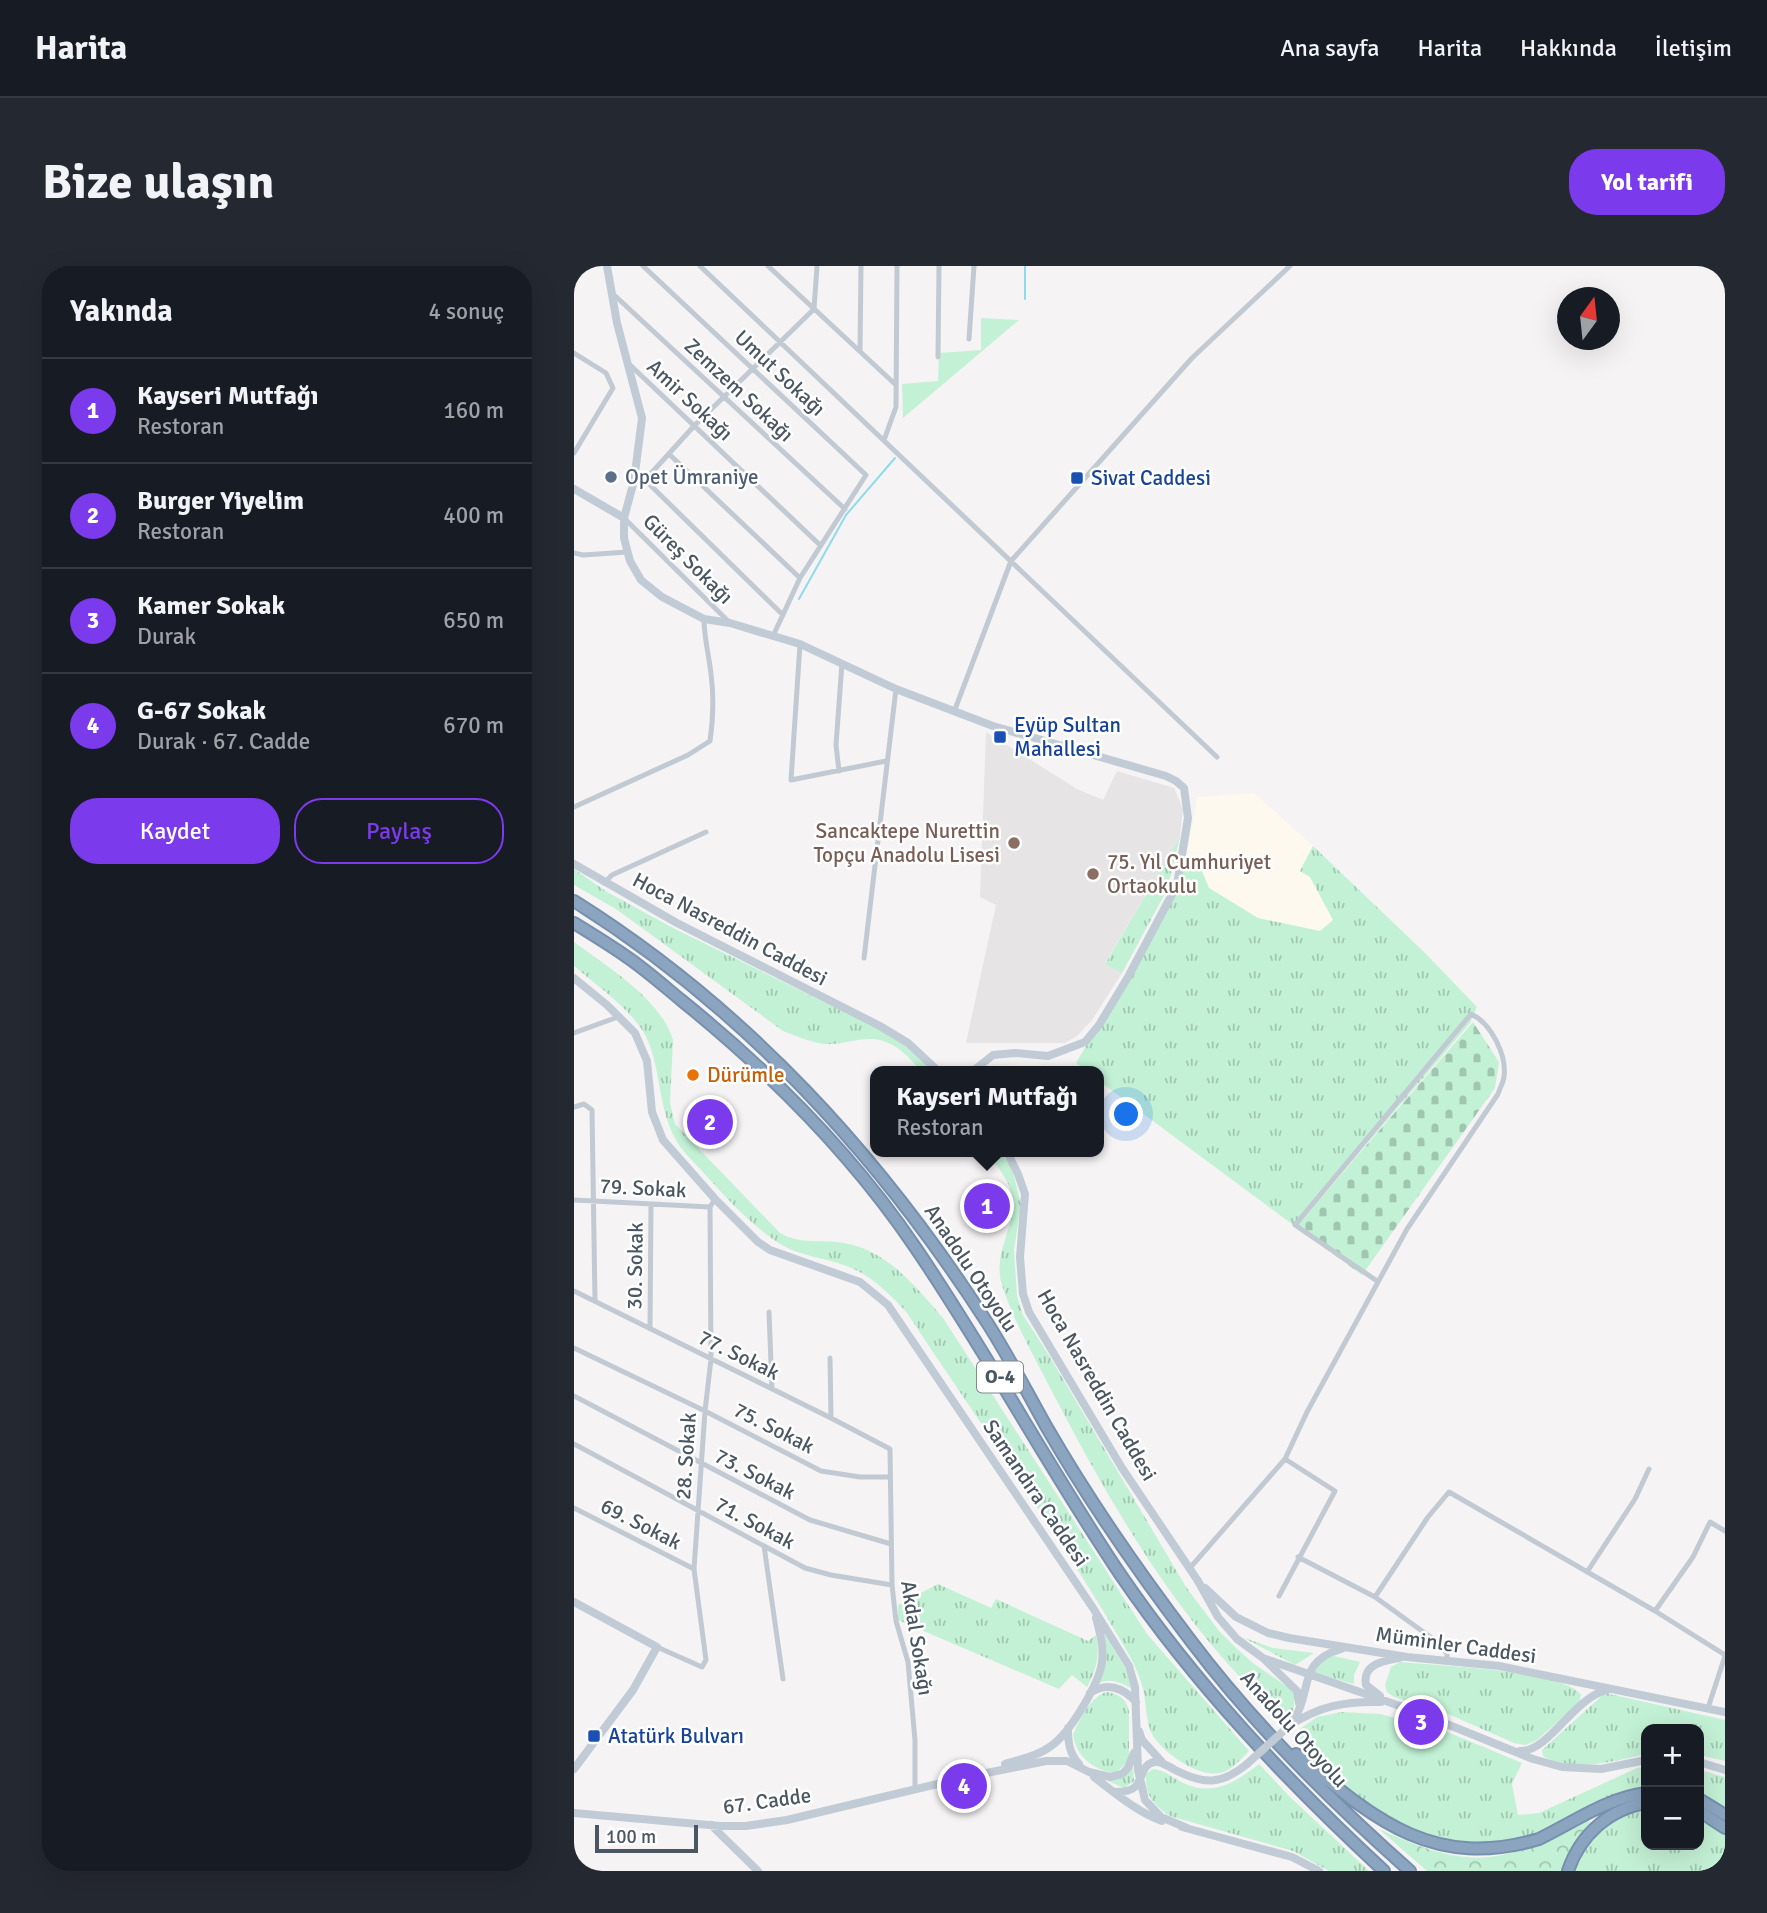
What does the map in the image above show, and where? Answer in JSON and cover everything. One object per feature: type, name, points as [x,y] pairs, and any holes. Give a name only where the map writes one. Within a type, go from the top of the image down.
[{"type":"highway","name":"Anadolu Otoyolu","points":[[574,901],[657,957],[723,1009],[819,1104],[889,1183],[988,1324],[1047,1427],[1139,1570],[1193,1643],[1260,1724],[1334,1802],[1410,1871]]},
{"type":"highway","name":"Anadolu Otoyolu","points":[[574,923],[628,957],[705,1020],[759,1068],[825,1135],[914,1245],[1121,1575],[1197,1677],[1244,1732],[1384,1871]]},
{"type":"highway","points":[[1260,1724],[1374,1820],[1422,1847],[1446,1853],[1469,1857],[1510,1851],[1591,1811],[1627,1796],[1641,1794]]},
{"type":"highway","points":[[1704,1802],[1725,1815]]},
{"type":"highway","points":[[1568,1871],[1581,1843],[1598,1825],[1630,1807],[1641,1804]]},
{"type":"highway","points":[[1704,1814],[1725,1829]]},
{"type":"main road","points":[[607,266],[617,323],[642,418],[634,481],[624,518],[629,561],[641,580],[662,597],[704,619],[730,623],[800,644],[896,689],[954,712],[1004,730],[1172,779],[1185,791],[1188,818],[1177,885],[1099,1026],[1085,1042],[1048,1056],[1015,1053],[993,1055],[979,1066]]},
{"type":"main road","points":[[574,488],[624,518]]},
{"type":"main road","name":"Hoca Nasreddin Caddesi","points":[[574,864],[604,883],[739,955],[880,1026],[908,1043],[933,1066]]},
{"type":"main road","name":"Samandıra Caddesi","points":[[574,978],[635,1033],[647,1061],[652,1112],[663,1140],[712,1203],[764,1246],[860,1282],[888,1305],[1093,1608],[1129,1666],[1135,1687],[1140,1778],[1145,1800],[1161,1817],[1187,1828]]},
{"type":"main road","name":"Hoca Nasreddin Caddesi","points":[[1010,1157],[1025,1194],[1020,1268],[1023,1294],[1029,1312],[1122,1468],[1198,1581]]},
{"type":"main road","points":[[1198,1581],[1226,1628],[1263,1658],[1297,1691],[1298,1712]]},
{"type":"main road","name":"Müminler Caddesi","points":[[1198,1581],[1236,1617],[1252,1626],[1289,1639],[1407,1657],[1499,1666],[1725,1712]]},
{"type":"main road","points":[[574,1602],[657,1647],[633,1690],[574,1769]]},
{"type":"main road","points":[[1093,1608],[1102,1649],[1099,1673],[1068,1728],[1072,1756],[1114,1792],[1149,1815],[1292,1857],[1319,1871]]},
{"type":"main road","points":[[1289,1726],[1298,1712],[1309,1675],[1322,1656],[1344,1648]]},
{"type":"main road","points":[[1391,1703],[1366,1685],[1365,1674],[1368,1668],[1381,1662],[1407,1657]]},
{"type":"main road","points":[[1263,1658],[1449,1724],[1550,1764],[1588,1770],[1641,1761]]},
{"type":"main road","points":[[1575,1681],[1587,1689],[1585,1701]]},
{"type":"main road","points":[[1089,1693],[1098,1688],[1116,1687],[1136,1702]]},
{"type":"main road","points":[[1511,1750],[1529,1751],[1585,1701],[1598,1692],[1614,1690]]},
{"type":"main road","points":[[1114,1792],[1133,1788],[1147,1765],[1152,1762],[1164,1764],[1187,1776],[1207,1782],[1233,1775],[1289,1726],[1307,1714],[1324,1707],[1391,1703]]},
{"type":"main road","points":[[1136,1723],[1142,1740],[1164,1764]]},
{"type":"main road","name":"67. Cadde","points":[[962,1778],[1043,1751],[1053,1745],[1068,1728]]},
{"type":"main road","points":[[1089,1772],[1110,1777],[1122,1774],[1132,1759],[1137,1743]]},
{"type":"main road","points":[[1539,1744],[1537,1755],[1550,1764]]},
{"type":"main road","name":"67. Cadde","points":[[574,1813],[746,1826],[787,1820],[962,1778],[1057,1760],[1067,1761],[1089,1772]]},
{"type":"main road","points":[[1704,1764],[1725,1770]]},
{"type":"main road","points":[[711,1825],[758,1871]]},
{"type":"street","name":"Umut Sokağı","points":[[643,266],[866,475],[845,509]]},
{"type":"street","points":[[700,266],[1217,757]]},
{"type":"street","points":[[768,266],[896,385]]},
{"type":"street","points":[[778,266],[779,275]]},
{"type":"street","points":[[634,481],[645,480],[694,426],[814,309],[817,266]]},
{"type":"street","points":[[860,351],[861,266]]},
{"type":"street","points":[[884,440],[895,407],[897,266]]},
{"type":"street","points":[[938,357],[939,266]]},
{"type":"street","points":[[969,339],[974,266]]},
{"type":"street","points":[[954,712],[1011,561],[1192,358],[1290,266]]},
{"type":"street","name":"Zemzem Sokağı","points":[[612,293],[845,509]]},
{"type":"street","points":[[574,353],[606,373],[613,388],[574,453]]},
{"type":"street","name":"Amir Sokağı","points":[[629,364],[820,545]]},
{"type":"street","points":[[668,454],[800,578]]},
{"type":"street","points":[[645,480],[783,615]]},
{"type":"street","points":[[774,636],[800,578],[845,509]]},
{"type":"street","name":"Güreş Sokağı","points":[[624,518],[730,623]]},
{"type":"street","points":[[574,553],[583,555],[628,552]]},
{"type":"street","points":[[574,807],[688,755],[710,741],[713,725],[711,675],[704,639],[704,619]]},
{"type":"street","points":[[800,644],[791,780],[886,761]]},
{"type":"street","points":[[839,771],[836,745],[842,663]]},
{"type":"street","points":[[864,958],[896,689]]},
{"type":"street","points":[[604,883],[612,875],[706,832]]},
{"type":"street","points":[[1189,1569],[1285,1459],[1307,1412],[1413,1218],[1498,1094],[1504,1079],[1504,1064],[1499,1047],[1478,1017],[1471,1014],[1295,1225],[1377,1281]]},
{"type":"street","points":[[574,1033],[618,1017]]},
{"type":"street","points":[[574,1107],[584,1104],[592,1110],[595,1301]]},
{"type":"street","name":"79. Sokak","points":[[574,1200],[652,1204],[712,1203]]},
{"type":"street","name":"28. Sokak","points":[[657,1647],[702,1667],[706,1660],[694,1569],[711,1359],[712,1203]]},
{"type":"street","name":"30. Sokak","points":[[650,1329],[652,1204]]},
{"type":"street","name":"77. Sokak","points":[[574,1291],[890,1449]]},
{"type":"street","points":[[769,1312],[772,1389]]},
{"type":"street","name":"75. Sokak","points":[[574,1348],[821,1471],[860,1477],[890,1477]]},
{"type":"street","points":[[830,1358],[831,1418]]},
{"type":"street","name":"73. Sokak","points":[[574,1396],[810,1520],[891,1544]]},
{"type":"street","name":"71. Sokak","points":[[574,1444],[805,1568],[892,1585]]},
{"type":"street","name":"Akdal Sokağı","points":[[890,1449],[892,1585],[896,1621],[908,1662],[915,1740],[915,1789]]},
{"type":"street","points":[[1279,1596],[1335,1491],[1285,1459]]},
{"type":"street","points":[[1587,1572],[1635,1499],[1649,1469]]},
{"type":"street","points":[[1375,1597],[1428,1517],[1449,1492],[1655,1611],[1725,1656],[1708,1708]]},
{"type":"street","name":"69. Sokak","points":[[574,1508],[694,1569]]},
{"type":"street","points":[[1655,1611],[1693,1557],[1710,1522],[1725,1531]]},
{"type":"street","points":[[764,1546],[783,1679]]},
{"type":"street","points":[[1298,1557],[1375,1597],[1440,1644],[1447,1654],[1447,1661]]},
{"type":"shaded area","points":[[986,732],[1077,789],[1103,800],[1117,771],[1174,788],[1183,809],[1180,837],[1105,963],[1122,973],[1092,1020],[1077,1036],[1065,1043],[966,1043],[996,905],[980,897]]},
{"type":"shaded area","points":[[1254,793],[1313,846],[1300,871],[1310,877],[1333,921],[1320,931],[1258,918],[1209,888],[1197,859],[1187,856],[1197,797]]},
{"type":"shaded area","points":[[1036,1063],[1045,1066],[998,1066]]},
{"type":"green space","points":[[981,318],[1019,320],[903,418],[902,384],[938,381],[939,353],[981,350]]},
{"type":"green space","points":[[1180,837],[1167,890],[1122,973],[1105,964]]},
{"type":"green space","points":[[1313,846],[1424,952],[1477,1007],[1470,1023],[1296,1227],[1104,1085],[1104,1066],[1080,1066],[1076,1063],[1175,895],[1187,856],[1197,859],[1209,888],[1258,918],[1320,931],[1333,920],[1310,877],[1300,871]]},
{"type":"green space","points":[[574,869],[607,892],[675,929],[875,1027],[905,1046],[927,1066],[916,1066],[900,1050],[881,1040],[824,1044],[783,1031],[616,909],[574,885]]},
{"type":"green space","points":[[574,942],[645,997],[667,1025],[673,1040],[670,1103],[675,1124],[780,1233],[803,1240],[844,1243],[874,1253],[899,1271],[943,1318],[1147,1634],[1249,1751],[1232,1767],[1220,1773],[1194,1769],[1176,1759],[1156,1740],[1148,1722],[1144,1695],[1134,1664],[1043,1516],[907,1313],[886,1291],[862,1273],[844,1265],[806,1255],[770,1237],[732,1204],[687,1155],[670,1129],[653,1056],[643,1031],[616,1000],[574,966]]},
{"type":"green space","points":[[1473,1022],[1499,1062],[1495,1088],[1362,1275],[1296,1227]]},
{"type":"green space","points":[[991,1157],[1004,1157],[1012,1168],[1021,1204],[1014,1250],[1017,1296],[1023,1315],[1186,1587],[1219,1631],[1236,1648],[1295,1695],[1293,1712],[1285,1721],[1212,1645],[1149,1560],[1068,1423],[1021,1332],[1002,1285],[1000,1273],[1002,1249],[1013,1204],[1007,1181]]},
{"type":"green space","points":[[938,1584],[991,1608],[996,1599],[1088,1641],[1096,1635],[1097,1661],[1087,1687],[1072,1675],[1059,1689],[898,1620],[898,1605]]},
{"type":"green space","points":[[1100,1627],[1125,1668],[1132,1689],[1115,1681],[1097,1684],[1105,1656],[1105,1642]]},
{"type":"green space","points":[[1242,1637],[1273,1648],[1314,1653],[1295,1665]]},
{"type":"green space","points":[[1334,1656],[1360,1662],[1354,1675],[1354,1684],[1313,1673],[1324,1658]]},
{"type":"green space","points":[[1400,1662],[1526,1675],[1571,1687],[1581,1695],[1579,1703],[1537,1740],[1526,1745],[1514,1743],[1448,1714],[1394,1697],[1387,1692],[1385,1685],[1391,1667]]},
{"type":"green space","points":[[1107,1692],[1122,1698],[1129,1712],[1129,1757],[1127,1763],[1115,1773],[1100,1769],[1087,1761],[1078,1750],[1073,1735],[1091,1703]]},
{"type":"green space","points":[[1605,1693],[1725,1720],[1725,1761],[1704,1756],[1704,1724],[1641,1724],[1641,1755],[1608,1762],[1567,1764],[1543,1756],[1542,1750]]},
{"type":"green space","points":[[1342,1712],[1380,1714],[1445,1731],[1522,1763],[1512,1784],[1518,1815],[1539,1813],[1641,1768],[1641,1788],[1611,1796],[1517,1843],[1445,1847],[1376,1812],[1339,1780],[1294,1733],[1317,1717]]},
{"type":"green space","points":[[1259,1764],[1369,1871],[1329,1871],[1293,1851],[1170,1816],[1155,1803],[1147,1788],[1146,1774],[1153,1769],[1194,1787],[1215,1788],[1233,1782]]},
{"type":"green space","points":[[1133,1766],[1134,1781],[1124,1788],[1108,1781]]},
{"type":"green space","points":[[1704,1771],[1725,1777],[1725,1808],[1704,1797]]},
{"type":"green space","points":[[1641,1809],[1641,1850],[1704,1850],[1704,1819],[1725,1835],[1725,1871],[1573,1871],[1592,1837],[1611,1822]]},
{"type":"green space","points":[[1587,1818],[1592,1824],[1576,1842],[1564,1871],[1427,1871],[1379,1829],[1438,1852],[1462,1857],[1485,1857],[1507,1854],[1531,1846]]},
{"type":"waterway","points":[[1025,266],[1025,299]]},
{"type":"waterway","points":[[799,599],[846,515],[895,458]]},
{"type":"place","name":"Opet Ümraniye","points":[[611,477]]},
{"type":"place","name":"Sivat Caddesi","points":[[1077,478]]},
{"type":"place","name":"Eyüp Sultan Mahallesi","points":[[1000,737]]},
{"type":"place","name":"Sancaktepe Nurettin Topçu Anadolu Lisesi","points":[[1014,843]]},
{"type":"place","name":"75. Yıl Cumhuriyet Ortaokulu","points":[[1093,874]]},
{"type":"place","name":"Dürümle","points":[[693,1075]]},
{"type":"place","name":"Burger Yiyelim","points":[[710,1122]]},
{"type":"place","name":"Kayseri Mutfağı","points":[[987,1206]]},
{"type":"place","name":"Kamer Sokak","points":[[1421,1722]]},
{"type":"place","name":"Atatürk Bulvarı","points":[[594,1736]]},
{"type":"place","name":"G-67 Sokak","points":[[964,1786]]}]
